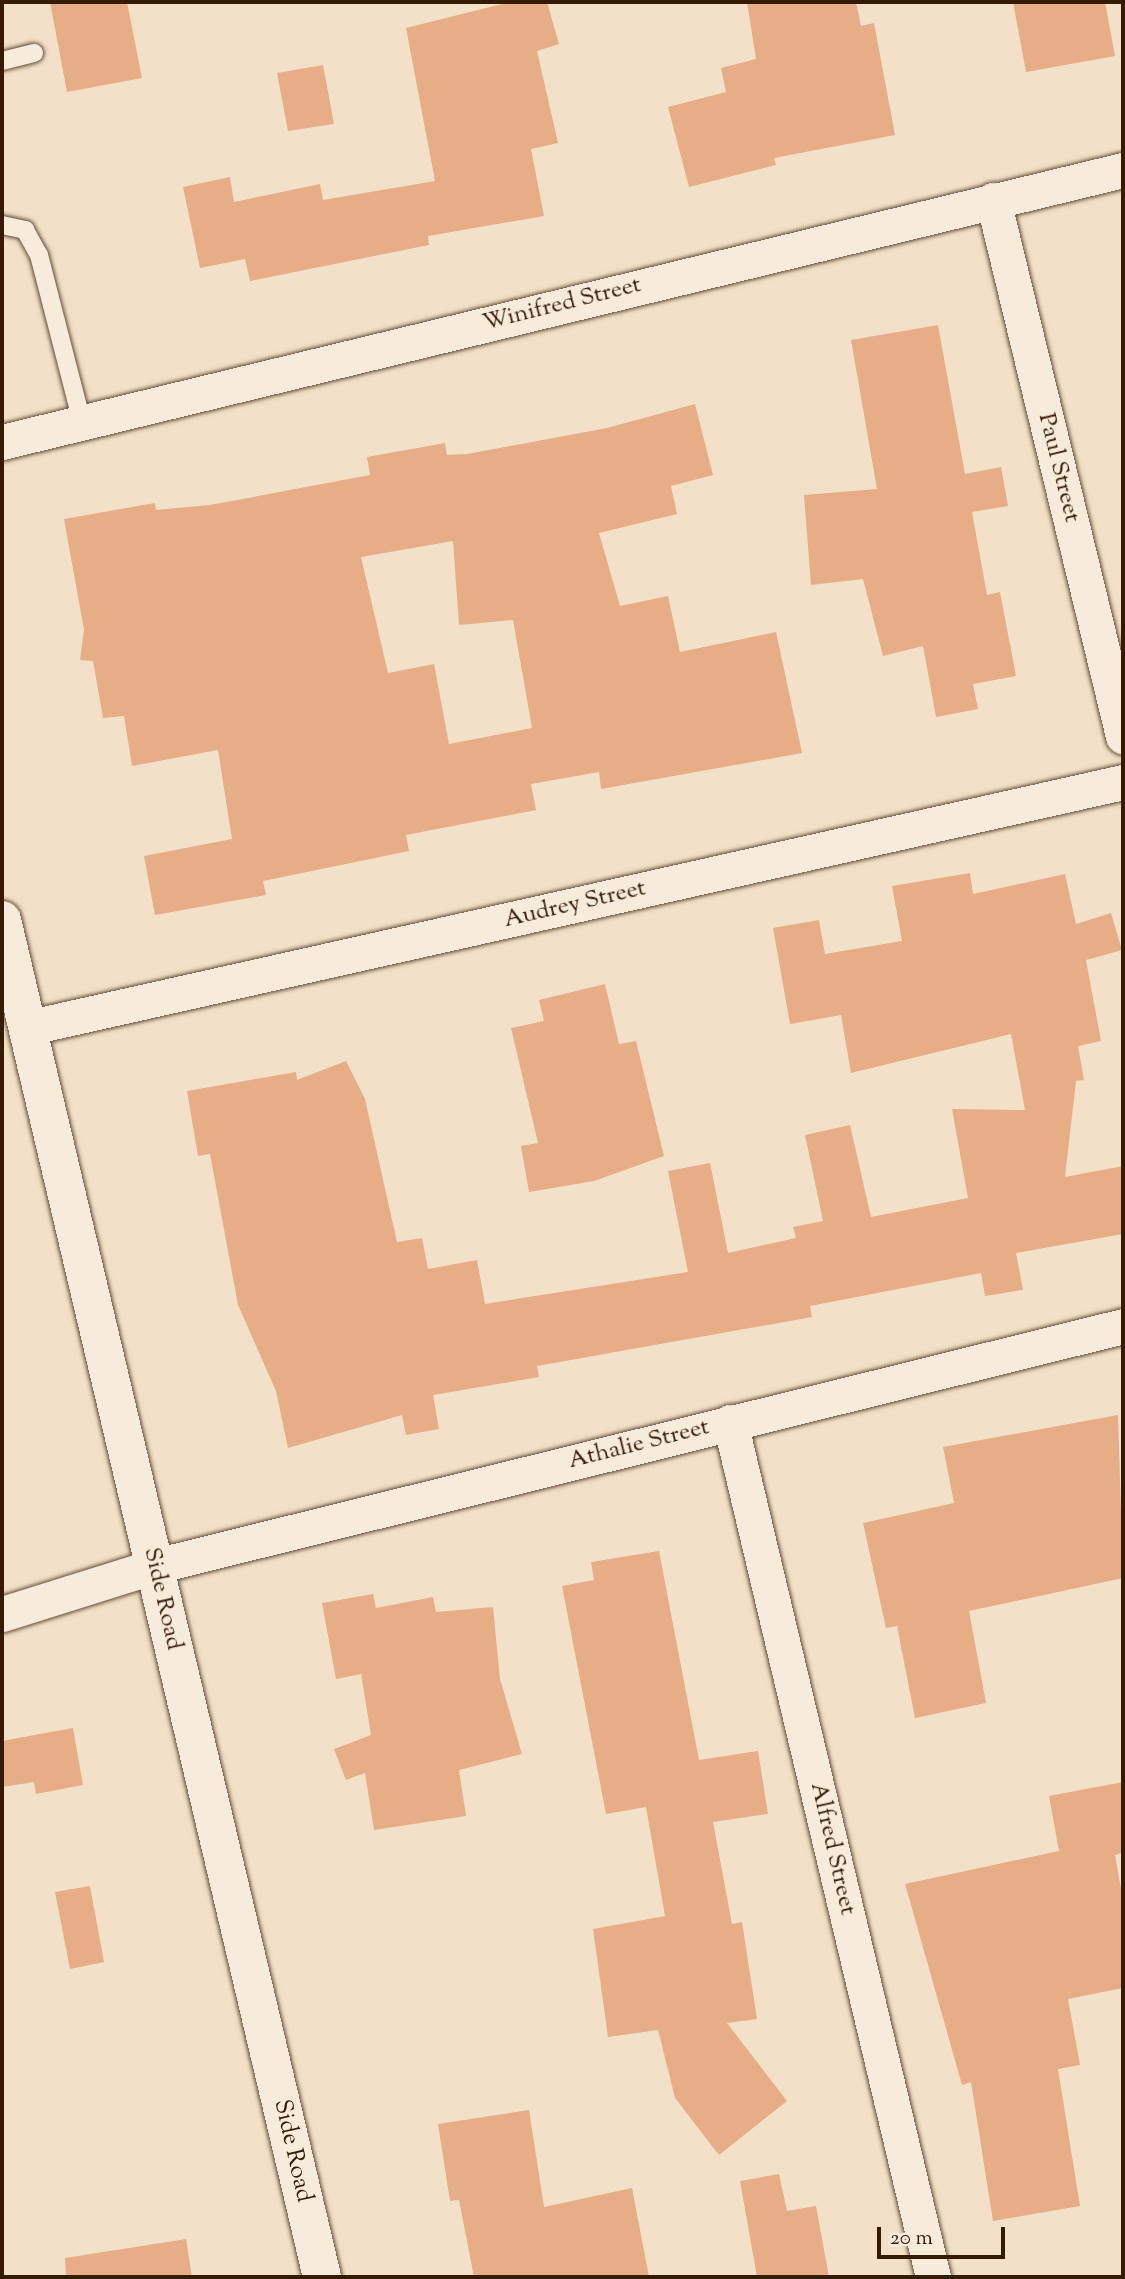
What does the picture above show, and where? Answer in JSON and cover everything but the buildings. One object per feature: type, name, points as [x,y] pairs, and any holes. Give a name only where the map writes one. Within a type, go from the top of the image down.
[{"type":"street","name":"Winifred Street","points":[[2,442],[1123,170]]},
{"type":"street","name":"Paul Street","points":[[993,200],[1123,737]]},
{"type":"street","name":"Audrey Street","points":[[26,1028],[1123,782]]},
{"type":"street","name":"Side Road","points":[[2,920],[322,2277]]},
{"type":"street","name":"Athalie Street","points":[[2,1614],[155,1566],[1123,1326]]},
{"type":"street","name":"Alfred Street","points":[[730,1422],[933,2277]]},
{"type":"lane","points":[[2,61],[34,53]]},
{"type":"lane","points":[[2,225],[25,230],[39,255],[82,422]]}]
